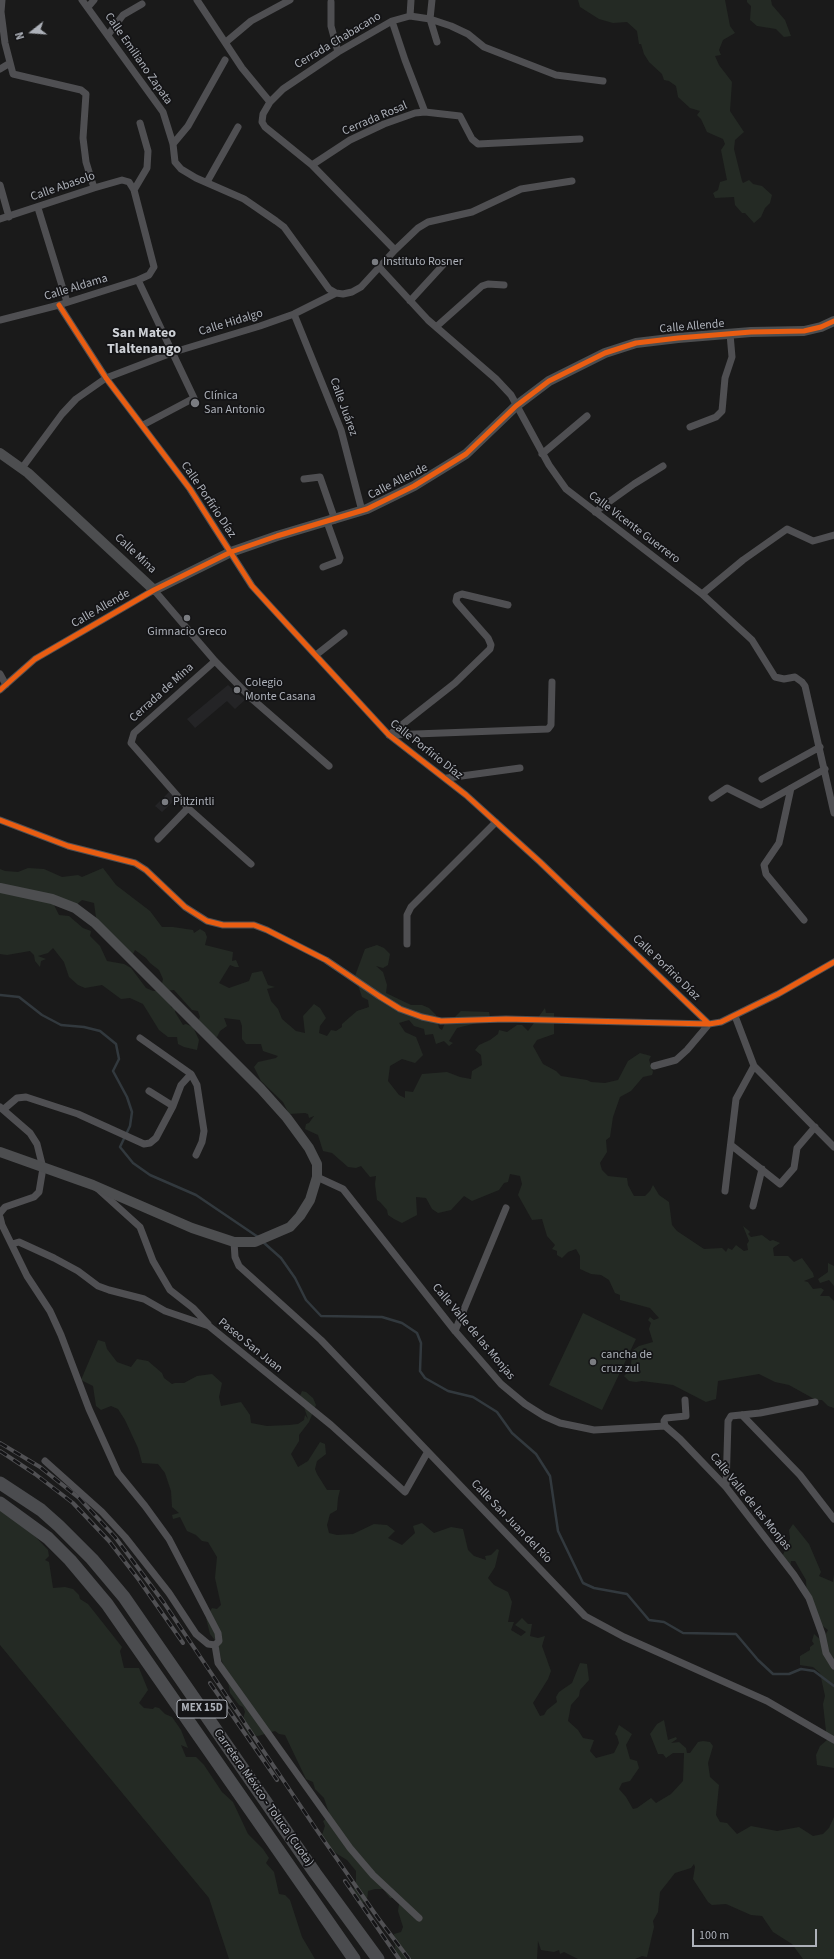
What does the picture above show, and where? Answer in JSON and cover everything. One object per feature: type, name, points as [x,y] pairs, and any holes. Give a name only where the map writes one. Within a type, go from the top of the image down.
[{"type":"highway","name":"Carretera México - Toluca (Cuota)","points":[[0,1484],[41,1510],[59,1526],[92,1558],[124,1597],[319,1879],[378,1959]]},
{"type":"highway","name":"Carretera México - Toluca (Cuota)","points":[[0,1503],[48,1538],[70,1560],[107,1604],[354,1959]]},
{"type":"street","points":[[2,0],[0,12],[5,43],[13,74],[81,90],[86,94],[83,138],[86,162],[94,188]]},
{"type":"street","name":"Calle Emiliano Zapata","points":[[82,0],[163,112],[173,144],[176,162],[181,169],[244,200],[284,228],[326,285],[336,293]]},
{"type":"street","points":[[88,7],[94,0]]},
{"type":"street","points":[[197,0],[242,68],[270,102],[261,118],[265,127],[312,165],[395,250]]},
{"type":"street","points":[[226,42],[251,21],[290,0]]},
{"type":"street","points":[[410,16],[411,0]]},
{"type":"street","points":[[432,0],[430,19],[437,42]]},
{"type":"street","points":[[331,2],[331,26],[338,52]]},
{"type":"street","points":[[108,35],[123,15],[142,4]]},
{"type":"street","name":"Cerrada Chabacano","points":[[270,102],[283,89],[338,52],[392,21],[410,16],[430,19],[459,30],[484,47],[556,75],[603,81]]},
{"type":"street","points":[[392,21],[405,60],[426,112]]},
{"type":"street","points":[[173,144],[188,126],[225,60]]},
{"type":"street","points":[[0,69],[10,63]]},
{"type":"street","name":"Cerrada Rosal","points":[[312,165],[350,140],[384,124],[415,113],[426,112],[454,114],[460,116],[472,139],[478,144],[580,139]]},
{"type":"street","points":[[133,187],[147,168],[148,150],[140,123]]},
{"type":"street","points":[[208,182],[238,127]]},
{"type":"street","name":"Calle Abasolo","points":[[0,220],[122,180],[128,182],[133,187]]},
{"type":"street","name":"Calle Hidalgo","points":[[22,468],[62,414],[76,399],[106,378],[174,352],[294,314],[336,293],[343,294],[361,288],[395,250],[418,228],[428,222],[472,212],[521,189],[572,181]]},
{"type":"street","points":[[0,185],[9,217]]},
{"type":"street","name":"Calle Aldama","points":[[0,320],[59,305],[138,280],[149,275],[154,268],[133,187]]},
{"type":"street","points":[[38,208],[67,302]]},
{"type":"street","points":[[410,301],[443,265]]},
{"type":"street","name":"Calle Vicente Guerrero","points":[[380,268],[436,327],[496,379],[511,395],[542,454],[566,489],[702,594],[752,640],[774,677],[795,677],[798,678],[805,686],[834,813]]},
{"type":"street","points":[[138,280],[174,352],[194,398],[143,426]]},
{"type":"street","points":[[436,327],[482,286],[488,284],[504,285]]},
{"type":"street","name":"Calle Porfirio Díaz","points":[[59,305],[106,378],[190,489],[252,586],[389,735],[447,778],[496,822],[709,1024]]},
{"type":"street","name":"Calle Juárez","points":[[294,314],[341,430],[362,511]]},
{"type":"street","name":"Calle Allende","points":[[0,690],[35,659],[154,590],[231,552],[276,536],[362,511],[414,486],[451,465],[466,454],[516,406],[549,381],[592,358],[619,348],[656,340],[809,330],[834,321]]},
{"type":"street","points":[[690,427],[716,417],[722,411],[725,378],[732,357],[730,334]]},
{"type":"street","points":[[542,454],[587,416]]},
{"type":"street","name":"Calle Mina","points":[[0,453],[22,468],[154,590],[215,661],[251,698],[329,766]]},
{"type":"street","points":[[594,512],[663,466]]},
{"type":"street","points":[[304,479],[320,477],[340,558],[339,561],[323,567]]},
{"type":"street","points":[[702,594],[743,560],[787,529],[812,541],[834,535]]},
{"type":"street","points":[[389,735],[455,683],[490,649],[491,645],[488,638],[458,604],[456,601],[456,596],[462,594],[508,605]]},
{"type":"street","points":[[316,655],[344,633]]},
{"type":"street","name":"Cerrada de Mina","points":[[215,661],[134,733],[131,738],[133,746],[188,808],[251,864]]},
{"type":"street","points":[[0,674],[6,685]]},
{"type":"street","points":[[389,735],[548,729],[551,725],[552,682]]},
{"type":"street","points":[[762,779],[820,747]]},
{"type":"street","points":[[447,778],[520,768]]},
{"type":"street","points":[[712,798],[727,788],[761,805],[825,769]]},
{"type":"street","points":[[792,788],[779,843],[764,865],[766,874],[804,920]]},
{"type":"street","points":[[158,839],[188,808]]},
{"type":"street","points":[[0,820],[68,846],[136,863],[146,870],[185,907],[207,921],[223,924],[254,925],[267,930],[326,960],[395,1006],[422,1017],[441,1021],[506,1019],[709,1024],[721,1022],[735,1016],[778,994],[834,962]]},
{"type":"street","points":[[407,944],[407,915],[411,907],[496,822]]},
{"type":"street","points":[[0,888],[52,899],[75,908],[95,923],[287,1118],[309,1148],[317,1164],[317,1177],[310,1200],[300,1216],[290,1227],[256,1242],[234,1242],[192,1228],[93,1185],[0,1152]]},
{"type":"street","points":[[735,1016],[754,1066],[834,1147]]},
{"type":"street","points":[[654,1066],[676,1060],[687,1050],[709,1024]]},
{"type":"street","points":[[140,1038],[191,1074],[197,1085],[204,1131],[202,1142],[196,1155]]},
{"type":"street","points":[[725,1191],[736,1099],[754,1066]]},
{"type":"street","points":[[0,1213],[6,1207],[34,1197],[39,1192],[43,1168],[37,1144],[30,1133],[2,1108],[17,1098],[26,1098],[78,1114],[144,1144],[154,1141],[173,1106],[181,1085],[191,1074]]},
{"type":"street","points":[[149,1091],[173,1106]]},
{"type":"street","points":[[731,1145],[780,1184],[794,1168],[797,1148],[815,1127]]},
{"type":"street","points":[[753,1206],[762,1169]]},
{"type":"street","name":"Calle Valle de las Monjas","points":[[317,1177],[343,1188],[455,1331],[501,1384],[525,1404],[544,1416],[560,1423],[594,1430],[665,1426],[697,1455],[726,1487],[771,1544],[809,1598],[822,1634],[826,1653],[834,1666]]},
{"type":"street","points":[[93,1185],[140,1227],[153,1261],[170,1290],[193,1308],[209,1326]]},
{"type":"street","points":[[455,1331],[506,1208]]},
{"type":"street","points":[[0,1217],[27,1276],[50,1311],[61,1335],[89,1410],[118,1473],[169,1539],[218,1633],[219,1641],[215,1645]]},
{"type":"street","name":"Paseo San Juan","points":[[12,1244],[19,1242],[54,1258],[78,1271],[98,1286],[144,1299],[165,1311],[209,1326],[330,1425],[405,1492],[427,1453]]},
{"type":"street","name":"Calle San Juan del Río","points":[[234,1242],[235,1257],[239,1266],[321,1340],[427,1453],[492,1518],[585,1616],[624,1637],[767,1701],[834,1740]]},
{"type":"street","points":[[665,1426],[664,1422],[666,1418],[686,1416],[685,1400]]},
{"type":"street","points":[[726,1487],[728,1421],[731,1416],[815,1402]]},
{"type":"street","points":[[742,1415],[800,1475],[834,1519]]},
{"type":"street","points":[[45,1461],[102,1512],[126,1537],[155,1573],[196,1634],[208,1644],[215,1645]]},
{"type":"street","points":[[215,1645],[218,1663],[331,1824],[372,1875],[419,1918]]},
{"type":"shaded area","points":[[578,0],[725,0],[730,26],[735,33],[723,40],[719,50],[721,55],[715,56],[719,65],[732,82],[730,111],[744,132],[735,140],[734,149],[743,183],[749,180],[753,184],[762,186],[772,195],[770,203],[765,208],[761,217],[754,223],[735,205],[734,197],[715,198],[713,193],[718,190],[720,182],[727,180],[721,150],[725,144],[723,139],[707,132],[701,119],[697,115],[700,111],[690,108],[678,97],[676,86],[669,81],[664,80],[662,74],[649,62],[644,54],[641,44],[639,44],[637,31],[627,22],[613,23],[599,19],[580,7]]},
{"type":"shaded area","points":[[747,0],[771,0],[772,5],[785,20],[791,36],[784,37],[776,29],[757,26],[750,20],[751,6]]},
{"type":"shaded area","points":[[228,685],[245,700],[235,709],[227,701],[195,728],[187,719]]},
{"type":"shaded area","name":"Piltzintli","points":[[169,792],[176,799],[162,812],[155,806]]},
{"type":"shaded area","points":[[28,868],[44,869],[62,877],[78,875],[82,877],[103,868],[116,885],[150,911],[162,927],[193,930],[194,933],[200,929],[205,932],[207,937],[205,945],[233,952],[232,961],[236,960],[239,967],[230,965],[219,983],[229,988],[249,981],[252,973],[262,971],[268,985],[275,987],[267,989],[271,1001],[278,1009],[282,1019],[296,1031],[305,1033],[303,1016],[314,1004],[320,1008],[326,1018],[320,1026],[319,1033],[327,1036],[331,1030],[336,1031],[342,1027],[342,1024],[357,1011],[369,1007],[368,1000],[362,997],[355,976],[365,949],[377,945],[384,948],[390,954],[388,965],[383,968],[376,966],[383,972],[387,985],[386,993],[411,1005],[422,1005],[429,1008],[436,1015],[439,1028],[442,1030],[445,1023],[453,1019],[461,1011],[489,1012],[490,1017],[481,1022],[457,1028],[449,1041],[453,1043],[449,1046],[444,1041],[436,1044],[433,1034],[425,1035],[424,1029],[414,1026],[409,1020],[399,1023],[405,1032],[416,1037],[423,1055],[415,1063],[402,1059],[390,1066],[388,1081],[399,1095],[405,1098],[405,1091],[413,1092],[422,1074],[447,1072],[471,1079],[472,1071],[482,1065],[481,1055],[475,1050],[479,1045],[498,1034],[499,1030],[507,1032],[517,1025],[522,1025],[528,1031],[545,1008],[546,1013],[554,1013],[554,1034],[537,1040],[533,1046],[543,1064],[556,1071],[561,1076],[591,1082],[605,1083],[618,1080],[628,1061],[640,1053],[651,1056],[649,1060],[653,1072],[652,1075],[643,1077],[631,1091],[620,1097],[613,1117],[610,1137],[606,1140],[607,1152],[600,1163],[602,1170],[608,1176],[627,1178],[628,1185],[634,1196],[645,1196],[653,1185],[659,1195],[669,1202],[672,1225],[677,1231],[704,1249],[722,1248],[726,1252],[728,1248],[732,1250],[736,1245],[744,1251],[748,1250],[747,1244],[749,1241],[743,1226],[750,1232],[748,1234],[751,1237],[762,1235],[770,1241],[773,1240],[780,1243],[773,1248],[774,1256],[788,1256],[794,1262],[802,1258],[813,1273],[814,1277],[804,1281],[808,1282],[813,1289],[821,1288],[824,1290],[820,1296],[829,1296],[834,1301],[834,1408],[828,1406],[822,1400],[816,1400],[789,1385],[775,1382],[759,1374],[718,1381],[716,1399],[706,1402],[673,1385],[629,1381],[624,1376],[630,1370],[633,1350],[639,1346],[653,1342],[649,1329],[651,1323],[648,1320],[650,1317],[654,1320],[659,1318],[650,1308],[620,1300],[620,1295],[615,1293],[609,1280],[601,1275],[591,1274],[580,1269],[580,1256],[576,1249],[568,1252],[562,1258],[557,1255],[557,1251],[552,1249],[555,1245],[547,1236],[542,1219],[532,1220],[518,1195],[522,1184],[520,1176],[510,1174],[508,1182],[504,1183],[499,1190],[472,1201],[464,1196],[451,1210],[438,1213],[432,1209],[426,1198],[416,1197],[417,1215],[402,1223],[394,1219],[388,1215],[387,1210],[377,1200],[375,1184],[376,1176],[370,1177],[361,1166],[356,1168],[348,1167],[332,1153],[323,1151],[318,1135],[305,1129],[306,1124],[309,1123],[314,1116],[309,1118],[308,1114],[305,1113],[289,1114],[283,1102],[261,1081],[254,1067],[258,1062],[276,1058],[278,1056],[263,1051],[261,1044],[246,1044],[242,1039],[242,1026],[240,1020],[224,1018],[227,1026],[220,1031],[217,1037],[211,1036],[198,1021],[200,1017],[198,1011],[192,1010],[174,990],[165,991],[161,988],[163,979],[159,970],[146,958],[135,950],[132,956],[98,932],[94,903],[82,900],[75,906],[52,901],[59,915],[69,916],[83,928],[91,931],[90,936],[100,946],[107,961],[124,964],[131,968],[146,988],[153,991],[161,991],[172,1008],[177,1003],[175,1012],[183,1025],[186,1024],[193,1027],[199,1040],[197,1050],[178,1044],[177,1037],[168,1037],[159,1030],[143,1004],[130,998],[121,999],[102,985],[85,988],[78,985],[69,977],[64,962],[53,948],[48,953],[38,956],[46,959],[41,961],[40,967],[35,961],[34,955],[30,951],[7,955],[0,954],[0,869],[18,872]]},
{"type":"shaded area","points":[[828,1263],[834,1266],[834,1286],[829,1280],[820,1283],[818,1279],[828,1272]]},
{"type":"shaded area","name":"cancha de cruz zul","points":[[583,1313],[636,1339],[602,1410],[549,1385]]},
{"type":"shaded area","points":[[98,1340],[105,1342],[107,1349],[117,1362],[131,1367],[137,1359],[148,1361],[162,1373],[164,1378],[172,1384],[184,1383],[197,1376],[212,1374],[222,1383],[219,1397],[221,1406],[241,1402],[250,1415],[251,1423],[267,1426],[289,1425],[298,1424],[304,1420],[305,1415],[308,1419],[303,1404],[299,1398],[302,1391],[306,1392],[313,1398],[316,1405],[309,1422],[299,1435],[299,1441],[291,1454],[298,1467],[308,1461],[320,1442],[325,1444],[326,1454],[317,1461],[315,1469],[327,1490],[340,1490],[337,1510],[330,1514],[327,1525],[329,1533],[337,1535],[353,1534],[374,1524],[387,1525],[395,1531],[388,1538],[402,1545],[415,1533],[413,1526],[422,1523],[434,1533],[451,1527],[463,1529],[468,1550],[474,1556],[486,1560],[485,1556],[491,1555],[497,1549],[499,1550],[495,1567],[488,1578],[494,1585],[508,1592],[512,1602],[508,1622],[514,1622],[511,1630],[521,1636],[526,1632],[515,1625],[522,1618],[528,1624],[532,1624],[530,1636],[538,1638],[545,1636],[542,1646],[551,1671],[548,1679],[533,1703],[540,1716],[544,1715],[547,1710],[557,1702],[556,1697],[559,1692],[572,1683],[580,1663],[587,1664],[589,1680],[580,1690],[579,1696],[571,1705],[568,1721],[578,1730],[583,1738],[594,1740],[590,1751],[596,1758],[614,1753],[619,1743],[615,1734],[619,1725],[632,1734],[626,1745],[630,1759],[637,1761],[639,1768],[630,1781],[622,1783],[619,1789],[633,1809],[637,1808],[651,1798],[656,1803],[671,1794],[683,1781],[684,1753],[673,1753],[666,1758],[663,1754],[658,1754],[650,1734],[657,1724],[664,1720],[668,1740],[676,1737],[677,1739],[671,1743],[679,1742],[686,1748],[687,1753],[690,1753],[698,1742],[710,1742],[713,1746],[708,1763],[710,1777],[719,1785],[716,1815],[720,1822],[727,1823],[737,1834],[751,1826],[777,1831],[799,1827],[813,1836],[823,1834],[829,1828],[834,1817],[834,1959],[803,1959],[792,1944],[773,1932],[762,1916],[751,1915],[726,1904],[712,1905],[708,1902],[693,1879],[694,1864],[691,1868],[675,1873],[660,1892],[658,1912],[653,1921],[654,1927],[647,1957],[642,1956],[635,1959],[578,1959],[564,1952],[560,1954],[559,1950],[554,1952],[541,1950],[538,1941],[537,1959],[396,1959],[394,1934],[401,1932],[403,1927],[398,1911],[400,1898],[390,1898],[383,1889],[375,1889],[368,1891],[367,1901],[358,1904],[352,1894],[356,1881],[356,1871],[347,1860],[329,1849],[322,1835],[325,1826],[323,1821],[330,1816],[324,1798],[315,1789],[313,1782],[306,1779],[285,1735],[279,1734],[275,1731],[258,1736],[249,1735],[242,1722],[245,1712],[243,1707],[239,1705],[230,1693],[226,1671],[221,1659],[218,1644],[210,1634],[206,1618],[212,1608],[217,1609],[221,1605],[215,1578],[217,1557],[208,1542],[202,1541],[196,1535],[187,1531],[180,1517],[173,1519],[172,1515],[179,1513],[172,1507],[171,1491],[165,1473],[158,1464],[142,1463],[138,1448],[125,1420],[118,1409],[111,1406],[101,1410],[96,1406],[93,1386],[81,1380]]},
{"type":"shaded area","points":[[0,1511],[3,1511],[28,1529],[48,1550],[49,1556],[45,1560],[49,1562],[53,1588],[65,1587],[73,1589],[79,1595],[80,1599],[88,1604],[122,1647],[120,1651],[124,1668],[139,1668],[148,1690],[139,1703],[144,1708],[159,1708],[165,1714],[172,1717],[181,1730],[188,1748],[181,1745],[186,1757],[196,1757],[204,1765],[222,1792],[233,1802],[248,1834],[263,1849],[269,1858],[266,1863],[274,1872],[279,1894],[285,1895],[290,1900],[302,1937],[315,1959],[229,1959],[209,1898],[0,1645]]},
{"type":"shaded area","points":[[793,1524],[809,1544],[821,1572],[819,1576],[833,1582],[834,1574],[834,1768],[817,1765],[816,1755],[820,1746],[827,1740],[823,1704],[825,1696],[820,1673],[813,1667],[800,1665],[800,1656],[810,1650],[810,1647],[814,1644],[812,1641],[814,1634],[822,1641],[828,1630],[820,1624],[807,1602],[806,1580],[795,1561],[791,1561],[790,1568],[782,1557],[790,1539],[789,1530]]},
{"type":"waterway","points":[[0,995],[19,997],[42,1015],[61,1025],[84,1027],[100,1031],[116,1044],[119,1059],[113,1071],[127,1097],[132,1112],[130,1126],[120,1147],[133,1163],[150,1175],[196,1195],[258,1237]]},
{"type":"waterway","points":[[263,1242],[281,1258],[295,1278],[306,1300],[321,1316],[382,1317],[402,1323],[417,1333],[421,1343],[420,1371],[425,1378],[448,1391],[473,1397],[497,1412],[512,1433],[536,1454],[550,1476],[558,1531],[583,1583],[594,1588],[627,1594],[649,1620],[664,1622],[683,1633],[736,1634],[758,1660],[773,1674],[789,1674],[801,1669],[814,1671],[834,1686]]},
{"type":"railway","points":[[0,1443],[40,1467],[79,1498],[115,1537],[164,1603],[316,1829],[378,1918],[409,1959]]},
{"type":"railway","points":[[0,1451],[35,1474],[73,1503],[109,1541],[139,1580],[183,1643]]},
{"type":"railway","points":[[210,1683],[277,1780]]},
{"type":"railway","points":[[345,1881],[399,1959]]},
{"type":"cycle path","points":[[59,305],[106,378],[190,489],[252,586],[389,735],[466,795],[540,862],[709,1024]]},
{"type":"cycle path","points":[[0,690],[35,659],[154,590],[231,552],[277,536],[367,509],[414,486],[466,454],[516,406],[549,381],[605,353],[636,343],[678,338],[751,332],[804,331],[821,327],[834,321]]},
{"type":"cycle path","points":[[0,820],[68,846],[135,863],[146,870],[185,907],[207,921],[223,925],[254,925],[267,930],[326,960],[400,1009],[422,1017],[441,1021],[506,1019],[709,1024],[721,1022],[778,994],[834,962]]},
{"type":"place","name":"Instituto Rosner","points":[[375,262]]},
{"type":"place","name":"Clínica San Antonio","points":[[195,403]]},
{"type":"place","name":"Gimnacio Greco","points":[[187,618]]},
{"type":"place","name":"Colegio Monte Casana","points":[[237,690]]},
{"type":"place","name":"Piltzintli","points":[[165,802]]},
{"type":"place","name":"cancha de cruz zul","points":[[593,1362]]},
{"type":"district","name":"San Mateo Tlaltenango","points":[[144,342]]}]
